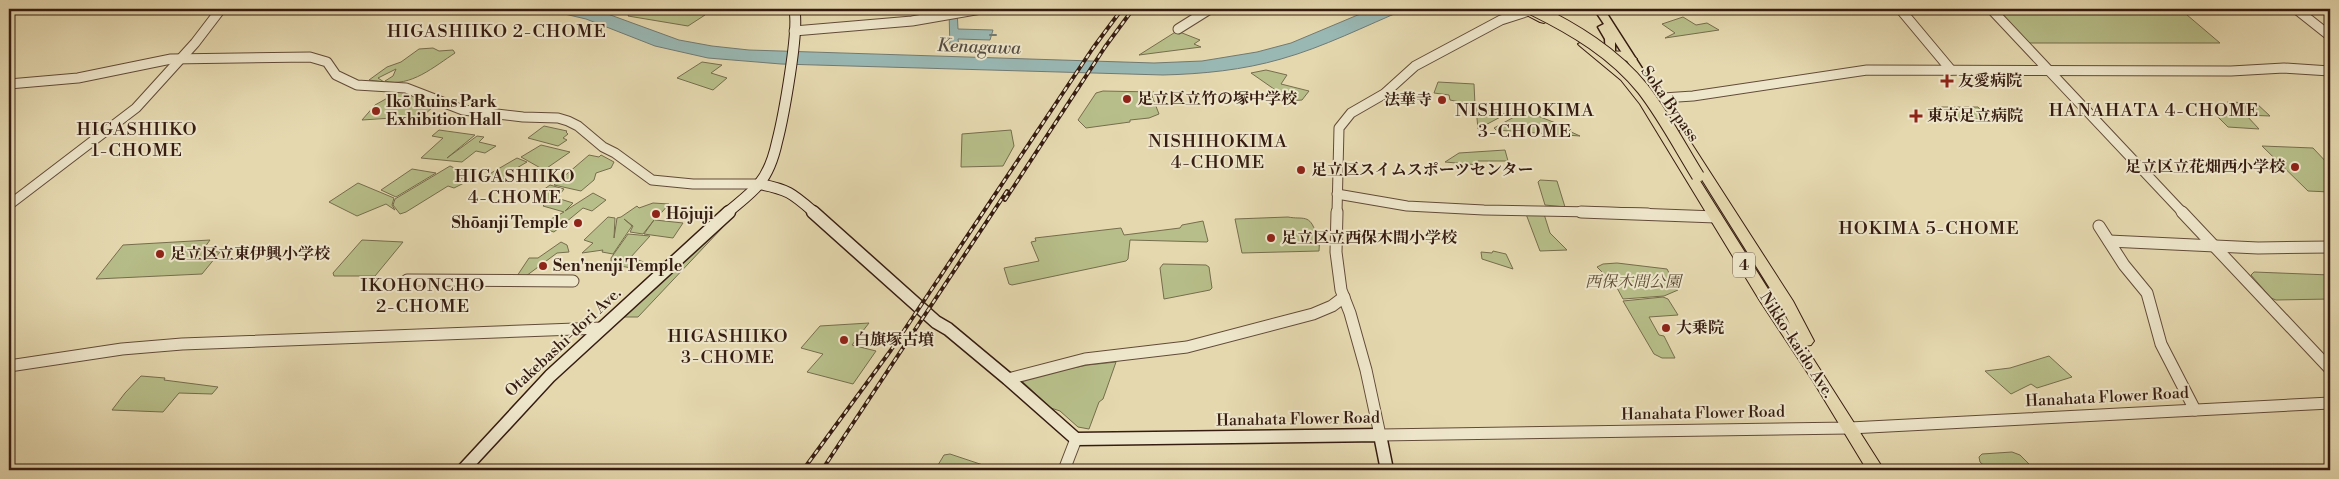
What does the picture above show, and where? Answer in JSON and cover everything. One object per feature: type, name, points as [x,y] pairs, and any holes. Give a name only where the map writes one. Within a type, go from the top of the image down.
[{"type":"highway","name":"Soka Bypass","points":[[1529,9],[1572,36],[1617,70]]},
{"type":"highway","name":"Soka Bypass","points":[[1529,9],[1582,36],[1624,69],[1653,103],[1772,295],[1806,341]]},
{"type":"highway","points":[[1610,55],[1620,54],[1631,59]]},
{"type":"highway","name":"4","points":[[1610,55],[1617,70]]},
{"type":"highway","name":"Nikko-kaido Ave.","points":[[1617,70],[1642,99],[1765,298],[1856,428],[1888,470]]},
{"type":"highway","name":"4","points":[[1656,98],[1788,305],[1806,341]]},
{"type":"highway","name":"Nikko-kaido Ave.","points":[[1806,341],[1856,428],[1876,470]]},
{"type":"main road","points":[[794,9],[792,53],[776,149],[759,184],[782,188],[792,193],[906,293],[936,322],[948,329],[1008,379],[1076,439]]},
{"type":"main road","points":[[1592,9],[1610,39],[1610,55]]},
{"type":"main road","points":[[1599,9],[1656,98]]},
{"type":"main road","name":"Otakebashi-dori Ave.","points":[[463,470],[530,396],[759,184]]},
{"type":"main road","points":[[1380,435],[1387,470]]},
{"type":"main road","name":"Hanahata Flower Road","points":[[1076,439],[1380,435]]},
{"type":"street","points":[[9,205],[136,108],[182,58],[221,9]]},
{"type":"street","points":[[794,31],[949,16],[981,9]]},
{"type":"street","points":[[1178,29],[1210,9]]},
{"type":"street","points":[[1380,435],[1366,370],[1344,297],[1336,258],[1339,131],[1348,115],[1362,105],[1384,94],[1415,66],[1493,24],[1529,9]]},
{"type":"street","points":[[1900,9],[1951,70]]},
{"type":"street","points":[[1991,9],[2330,370]]},
{"type":"street","points":[[2296,9],[2330,36]]},
{"type":"street","points":[[9,84],[78,78],[158,60],[303,56],[318,58],[327,62],[336,75],[357,85],[406,88],[463,110],[568,121],[578,126],[603,147],[615,153],[652,180],[693,184],[759,184]]},
{"type":"street","points":[[1642,99],[1693,96],[1867,70],[2284,68],[2330,71]]},
{"type":"street","points":[[1337,194],[1407,206],[1484,210],[1630,212],[1716,217]]},
{"type":"street","points":[[2099,226],[2147,293],[2161,344],[2195,410]]},
{"type":"street","points":[[2108,241],[2216,247],[2330,247]]},
{"type":"street","points":[[407,280],[573,281]]},
{"type":"street","points":[[1008,379],[1085,359],[1156,352],[1199,344],[1313,314],[1332,306],[1344,297]]},
{"type":"street","points":[[9,366],[122,349],[182,344],[602,328]]},
{"type":"street","name":"Hanahata Flower Road","points":[[1380,435],[1856,428],[2330,402]]},
{"type":"street","points":[[1064,470],[1076,439]]},
{"type":"green space","points":[[632,9],[671,9],[705,15],[688,26],[628,16]]},
{"type":"green space","points":[[1995,9],[2180,9],[2220,43],[2030,43]]},
{"type":"green space","points":[[1683,17],[1696,25],[1707,23],[1719,30],[1665,38],[1675,33],[1662,24]]},
{"type":"green space","points":[[1177,31],[1200,40],[1194,44],[1201,47],[1139,55]]},
{"type":"green space","points":[[433,48],[439,51],[453,50],[455,53],[413,79],[394,82],[385,81],[393,76],[396,69],[378,78],[384,82],[369,80],[387,67],[401,62],[419,49]]},
{"type":"green space","points":[[702,62],[722,65],[711,73],[727,78],[713,90],[677,78]]},
{"type":"green space","points":[[1266,70],[1287,75],[1281,84],[1309,91],[1302,100],[1290,101],[1289,96],[1284,96],[1251,73]]},
{"type":"green space","points":[[1438,82],[1474,84],[1475,105],[1450,100],[1449,95],[1434,93]]},
{"type":"green space","points":[[400,91],[434,106],[423,116],[362,120],[375,105]]},
{"type":"green space","points":[[1103,91],[1154,92],[1152,96],[1159,114],[1149,118],[1130,120],[1130,122],[1086,128],[1078,120],[1096,93]]},
{"type":"green space","points":[[2227,102],[2256,103],[2270,116],[2246,115],[2259,129],[2228,127],[2215,114],[2240,115]]},
{"type":"green space","points":[[1937,107],[1978,107],[1988,119],[1958,119]]},
{"type":"green space","points":[[1476,108],[1506,114],[1478,129]]},
{"type":"green space","points":[[1525,111],[1571,129],[1569,131],[1580,136],[1496,130],[1494,128]]},
{"type":"green space","points":[[544,126],[567,131],[568,134],[563,138],[567,140],[558,146],[528,138]]},
{"type":"green space","points":[[439,130],[475,135],[447,158],[477,136],[484,137],[479,142],[496,146],[485,153],[476,151],[462,162],[421,158],[443,138],[432,136]]},
{"type":"green space","points":[[1011,130],[1014,146],[1003,166],[961,167],[962,134]]},
{"type":"green space","points":[[541,145],[570,152],[544,170],[521,157]]},
{"type":"green space","points":[[2262,146],[2313,148],[2330,166],[2330,192],[2308,191]]},
{"type":"green space","points":[[1505,150],[1508,161],[1478,161],[1479,165],[1445,162],[1459,153]]},
{"type":"green space","points":[[589,155],[599,157],[601,155],[614,162],[611,168],[596,173],[594,180],[581,191],[554,185]]},
{"type":"green space","points":[[517,158],[527,162],[498,182],[486,176]]},
{"type":"green space","points":[[450,166],[465,173],[459,177],[468,181],[454,188],[448,186],[400,214],[393,205],[395,199]]},
{"type":"green space","points":[[412,169],[436,173],[396,197],[381,190]]},
{"type":"green space","points":[[1540,180],[1557,181],[1565,207],[1545,205],[1538,182]]},
{"type":"green space","points":[[358,183],[394,198],[392,205],[395,210],[386,204],[357,216],[329,202]]},
{"type":"green space","points":[[550,185],[564,189],[557,198],[573,203],[565,211],[593,193],[606,200],[592,211],[583,208],[554,232],[536,227],[564,212],[543,206],[546,203],[532,198]]},
{"type":"green space","points":[[653,203],[669,204],[655,220],[683,223],[673,238],[644,234],[654,220],[643,234],[630,232],[633,226],[624,219],[632,226],[613,254],[602,252],[603,250],[582,253],[593,243],[584,240],[608,217],[615,218],[614,238],[617,218],[637,206],[639,208]]},
{"type":"green space","points":[[1526,214],[1544,214],[1550,233],[1567,250],[1540,251]]},
{"type":"green space","points":[[1288,217],[1305,219],[1311,223],[1316,234],[1320,234],[1319,251],[1242,253],[1235,219]]},
{"type":"green space","points":[[1203,221],[1207,242],[1130,240],[1128,259],[1126,261],[1012,285],[1009,284],[1004,268],[1039,261],[1031,242],[1036,241],[1035,238],[1121,228],[1124,235],[1180,228],[1182,225]]},
{"type":"green space","points":[[720,227],[723,227],[638,317],[621,317]]},
{"type":"green space","points":[[628,234],[650,236],[630,258],[648,263],[641,270],[611,264],[611,258]]},
{"type":"green space","points":[[210,240],[202,251],[220,252],[202,274],[96,279],[123,245]]},
{"type":"green space","points":[[362,240],[403,242],[375,276],[334,276],[333,273]]},
{"type":"green space","points":[[561,242],[567,245],[569,252],[557,253],[526,276],[517,276],[529,258],[538,258]]},
{"type":"green space","points":[[1493,251],[1506,254],[1513,269],[1482,259],[1481,252],[1492,253]]},
{"type":"green space","name":"西保木間公園","points":[[1617,263],[1667,269],[1678,290],[1664,296],[1623,299],[1616,286],[1597,267],[1603,264]]},
{"type":"green space","points":[[1163,264],[1206,265],[1209,267],[1212,288],[1210,290],[1164,299],[1160,268]]},
{"type":"green space","points":[[2254,272],[2330,275],[2330,299],[2276,300],[2271,298],[2251,275]]},
{"type":"green space","points":[[1663,297],[1668,299],[1678,315],[1649,317],[1659,335],[1664,336],[1675,358],[1662,358],[1654,354],[1623,301]]},
{"type":"green space","points":[[869,323],[852,345],[876,351],[853,384],[807,372],[823,354],[801,348],[820,326]]},
{"type":"green space","points":[[2049,356],[2072,377],[2037,388],[2031,384],[2011,394],[1985,371],[2010,368]]},
{"type":"green space","points":[[1116,362],[1103,399],[1099,402],[1089,429],[1078,427],[1060,411],[1051,408],[1023,382],[1023,378],[1088,365]]},
{"type":"green space","points":[[141,376],[218,387],[212,394],[179,393],[163,412],[112,410]]},
{"type":"green space","points":[[2012,452],[2020,455],[2035,470],[1989,470],[1980,462],[1979,457],[1982,454]]},
{"type":"green space","points":[[950,454],[998,470],[935,470],[944,455]]},
{"type":"water","points":[[543,9],[594,9],[679,40],[749,50],[1154,63],[1202,61],[1257,52],[1291,43],[1372,9],[1406,9],[1329,42],[1281,59],[1223,71],[1163,75],[781,64],[708,58],[655,46],[586,19]]},
{"type":"water","points":[[949,9],[957,9],[958,29],[993,30],[990,40],[958,39],[960,53],[950,52]]},
{"type":"waterway","name":"Kenagawa","points":[[990,35],[996,35]]},
{"type":"railway","points":[[803,470],[891,350],[1093,48],[1122,9]]},
{"type":"railway","points":[[1005,200],[1105,47],[1133,9]]},
{"type":"railway","points":[[822,470],[1007,191]]},
{"type":"place","name":"友愛病院","points":[[1947,81]]},
{"type":"place","name":"足立区立竹の塚中学校","points":[[1127,99]]},
{"type":"place","name":"法華寺","points":[[1442,100]]},
{"type":"place","name":"Ikō Ruins Park Exhibition Hall","points":[[376,111]]},
{"type":"place","name":"東京足立病院","points":[[1916,116]]},
{"type":"place","name":"足立区立花畑西小学校","points":[[2295,167]]},
{"type":"place","name":"足立区スイムスポーツセンター","points":[[1301,170]]},
{"type":"place","name":"Hōjuji","points":[[656,214]]},
{"type":"place","name":"Shōanji Temple","points":[[578,223]]},
{"type":"place","name":"足立区立西保木間小学校","points":[[1271,238]]},
{"type":"place","name":"足立区立東伊興小学校","points":[[160,254]]},
{"type":"place","name":"Sen'nenji Temple","points":[[543,266]]},
{"type":"place","name":"大乗院","points":[[1666,328]]},
{"type":"place","name":"白旗塚古墳","points":[[844,340]]},
{"type":"district","name":"HIGASHIIKO 2-CHOME","points":[[497,31]]},
{"type":"district","name":"HANAHATA 4-CHOME","points":[[2154,110]]},
{"type":"district","name":"NISHIHOKIMA 3-CHOME","points":[[1525,120]]},
{"type":"district","name":"HIGASHIIKO 1-CHOME","points":[[137,139]]},
{"type":"district","name":"NISHIHOKIMA 4-CHOME","points":[[1218,151]]},
{"type":"district","name":"HIGASHIIKO 4-CHOME","points":[[515,186]]},
{"type":"district","name":"HOKIMA 5-CHOME","points":[[1929,228]]},
{"type":"district","name":"IKOHONCHO 2-CHOME","points":[[423,295]]},
{"type":"district","name":"HIGASHIIKO 3-CHOME","points":[[728,346]]}]
